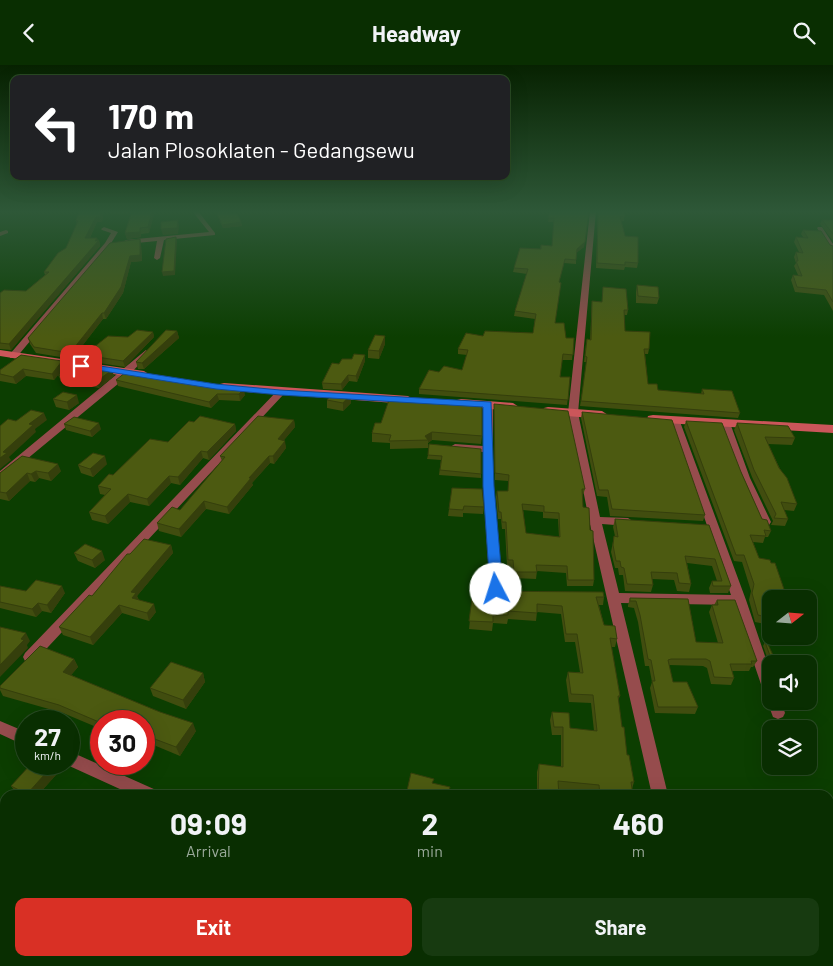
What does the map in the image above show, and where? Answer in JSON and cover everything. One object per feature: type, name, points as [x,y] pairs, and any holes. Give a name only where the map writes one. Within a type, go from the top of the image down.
[{"type":"main road","points":[[0,353],[157,377]]},
{"type":"main road","points":[[216,386],[280,393],[419,401]]},
{"type":"main road","points":[[448,402],[610,416]]},
{"type":"main road","points":[[639,418],[833,429]]},
{"type":"street","points":[[13,356],[100,253]]},
{"type":"street","points":[[157,258],[158,253]]},
{"type":"street","points":[[589,253],[573,413],[609,595],[659,790]]},
{"type":"street","points":[[0,476],[127,372],[155,344]]},
{"type":"street","points":[[20,668],[280,393]]},
{"type":"street","points":[[488,405],[488,486],[496,589],[498,593],[524,594]]},
{"type":"street","points":[[676,421],[710,527],[740,600],[762,666]]},
{"type":"street","points":[[725,423],[745,478],[765,522]]},
{"type":"street","points":[[441,446],[488,449]]},
{"type":"street","points":[[595,520],[645,523]]},
{"type":"street","points":[[609,595],[740,600]]},
{"type":"street","points":[[0,727],[15,734]]},
{"type":"street","points":[[80,763],[139,790]]},
{"type":"building","points":[[58,253],[88,253],[9,344],[0,343],[0,293],[4,290],[26,291],[49,272],[44,272]]},
{"type":"building","points":[[101,253],[140,253],[140,255],[130,256],[121,287],[104,313],[102,313],[70,353],[34,347],[28,338]]},
{"type":"building","points":[[164,253],[175,253],[174,271],[162,272]]},
{"type":"building","points":[[518,253],[577,253],[576,260],[565,259],[559,282],[561,283],[555,323],[564,323],[566,338],[574,338],[573,355],[563,354],[560,377],[570,377],[568,400],[419,389],[429,370],[439,372],[444,366],[462,370],[468,350],[458,349],[466,333],[483,336],[485,331],[533,333],[536,314],[515,311],[528,269],[514,268]]},
{"type":"building","points":[[597,253],[638,253],[638,263],[625,262],[625,265],[597,263]]},
{"type":"building","points":[[796,253],[833,253],[833,302],[826,290],[797,287],[793,275],[802,276],[796,261],[798,261]]},
{"type":"building","points":[[637,285],[658,287],[659,298],[638,296]]},
{"type":"building","points":[[603,287],[626,289],[628,310],[624,310],[625,331],[650,332],[649,349],[644,349],[648,384],[657,384],[658,390],[704,394],[702,389],[732,391],[740,413],[581,401],[587,357],[585,356],[587,339],[591,340],[592,301],[602,302]]},
{"type":"building","points":[[137,330],[153,332],[123,361],[84,355],[108,336],[128,337]]},
{"type":"building","points":[[166,330],[177,331],[142,363],[136,362]]},
{"type":"building","points":[[375,335],[385,336],[379,351],[368,350]]},
{"type":"building","points":[[354,354],[365,355],[356,376],[348,375],[341,384],[322,383],[332,363],[339,364],[342,359],[352,359]]},
{"type":"building","points":[[21,355],[62,361],[52,374],[23,369],[13,377],[0,374],[0,370]]},
{"type":"building","points":[[73,363],[112,370],[97,381],[58,375]]},
{"type":"building","points":[[126,372],[244,389],[239,394],[217,394],[209,402],[116,380]]},
{"type":"building","points":[[63,392],[77,395],[67,402],[53,399]]},
{"type":"building","points":[[332,394],[350,395],[343,403],[327,400]]},
{"type":"building","points":[[390,397],[482,402],[482,436],[432,432],[425,436],[428,440],[389,441],[391,435],[372,433],[375,423],[381,423]]},
{"type":"building","points":[[494,404],[568,411],[585,489],[582,489],[583,507],[589,508],[590,530],[593,531],[594,580],[568,580],[567,566],[536,565],[537,572],[514,572],[513,560],[508,560],[506,522],[502,522],[501,512],[499,512],[497,491],[508,491],[509,475],[495,473]],"holes":[[[522,504],[544,506],[544,512],[559,513],[560,537],[526,533]]]},
{"type":"building","points":[[31,410],[44,413],[29,424],[33,425],[3,452],[7,453],[0,458],[0,426],[8,419],[16,421]]},
{"type":"building","points":[[582,412],[672,420],[705,515],[612,509],[608,490],[599,490]]},
{"type":"building","points":[[200,416],[235,424],[207,452],[201,451],[178,477],[169,476],[147,499],[128,494],[105,516],[89,512],[111,489],[98,486],[109,474],[113,475],[150,439],[168,442],[189,421],[194,422]]},
{"type":"building","points":[[258,416],[294,420],[278,439],[285,441],[273,456],[269,456],[249,478],[251,478],[227,507],[204,501],[179,529],[157,523],[172,507],[180,510],[225,457],[220,456]]},
{"type":"building","points":[[74,417],[99,423],[90,431],[64,424]]},
{"type":"building","points":[[686,421],[722,423],[762,519],[767,520],[771,531],[764,530],[766,536],[750,535],[759,558],[775,563],[784,590],[762,590],[762,616],[758,615],[752,593],[754,584],[744,555],[736,555]]},
{"type":"building","points":[[737,423],[788,426],[795,438],[765,437],[779,468],[787,478],[797,504],[781,502],[788,519],[774,518],[776,514],[754,470]]},
{"type":"building","points":[[429,444],[481,449],[481,474],[440,470],[442,456],[428,455]]},
{"type":"building","points":[[93,453],[105,456],[90,469],[78,465]]},
{"type":"building","points":[[22,456],[58,464],[48,473],[36,471],[31,474],[27,473],[6,493],[0,492],[0,473]]},
{"type":"building","points":[[452,488],[482,489],[484,507],[464,506],[463,510],[449,509]]},
{"type":"building","points":[[615,519],[709,525],[731,586],[713,586],[712,581],[722,581],[715,559],[685,556],[691,584],[679,583],[677,573],[651,572],[653,585],[627,584],[624,568],[621,567],[620,561],[616,561],[613,545],[614,536],[618,537]]},
{"type":"building","points":[[144,539],[171,545],[131,592],[136,593],[132,598],[154,604],[147,613],[119,605],[90,637],[59,627],[89,595],[92,596],[127,554],[130,554]]},
{"type":"building","points":[[85,544],[102,551],[92,560],[74,553]]},
{"type":"building","points":[[36,580],[62,586],[47,605],[38,603],[32,609],[0,602],[0,586],[26,591]]},
{"type":"building","points":[[473,591],[603,592],[604,597],[596,597],[604,625],[615,626],[617,639],[610,638],[620,696],[618,696],[622,727],[624,727],[627,755],[629,755],[634,782],[631,782],[632,790],[600,790],[599,785],[558,781],[559,790],[538,790],[539,764],[563,767],[563,727],[554,727],[552,712],[569,713],[570,728],[597,731],[593,695],[571,694],[568,672],[583,673],[577,634],[566,634],[562,606],[537,604],[537,613],[508,611],[508,615],[493,615],[493,622],[469,621]]},
{"type":"building","points":[[630,598],[688,599],[696,642],[723,643],[712,605],[718,605],[717,600],[735,600],[757,661],[751,661],[752,664],[730,664],[734,678],[714,677],[710,661],[706,659],[668,660],[673,682],[687,682],[698,707],[658,707],[652,681],[655,681],[651,660],[648,659],[640,615],[636,601],[630,601]]},
{"type":"building","points":[[0,627],[26,633],[21,639],[24,640],[0,665]]},
{"type":"building","points":[[766,645],[768,645],[773,655],[770,655]]},
{"type":"building","points":[[40,646],[74,659],[63,672],[160,712],[193,723],[176,747],[155,739],[155,710],[90,710],[90,718],[80,714],[80,710],[71,710],[0,688]]},
{"type":"building","points":[[171,662],[203,673],[183,700],[150,688]]},
{"type":"building","points":[[411,773],[434,779],[432,783],[450,787],[449,790],[407,790]]},
{"type":"building","points":[[21,775],[44,775],[31,790],[19,790],[11,786]]},
{"type":"route","points":[[81,366],[216,386],[280,393],[488,405],[488,486],[496,589]]}]
